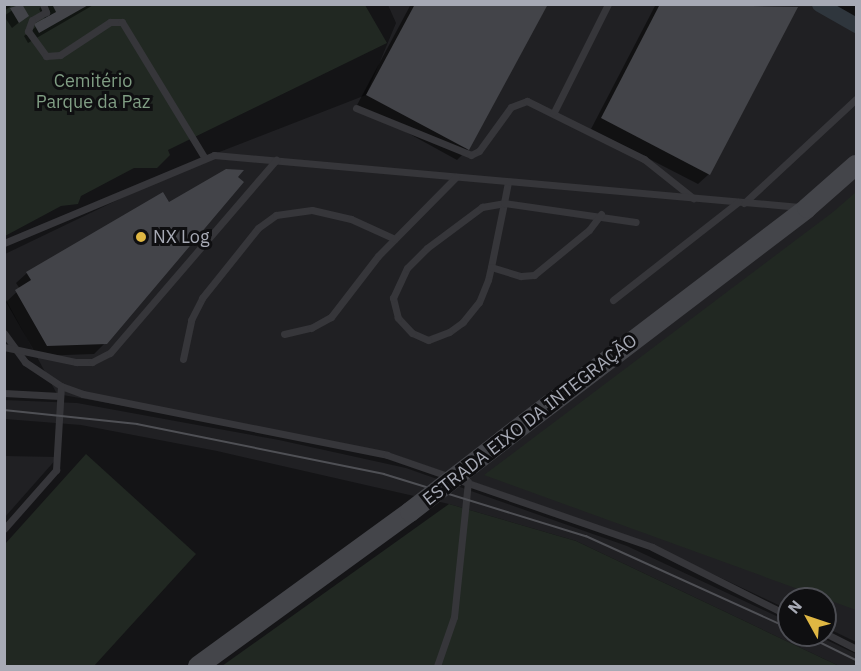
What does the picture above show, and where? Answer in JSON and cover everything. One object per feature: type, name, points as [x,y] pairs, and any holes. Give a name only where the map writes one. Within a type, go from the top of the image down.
[{"type":"main road","name":"ESTRADA EIXO DA INTEGRAÇÃO","points":[[198,666],[410,512],[807,208],[856,165]]},
{"type":"lane","points":[[43,4],[46,12],[32,20],[28,31],[46,56],[60,55],[110,22],[122,22],[204,157]]},
{"type":"lane","points":[[555,112],[608,4]]},
{"type":"lane","points":[[613,300],[741,202],[856,99]]},
{"type":"lane","points":[[356,108],[471,155],[518,102],[527,101],[555,112],[644,159],[693,198]]},
{"type":"lane","points":[[4,243],[204,157],[224,155],[807,208]]},
{"type":"lane","points":[[4,347],[76,362],[92,362],[110,352],[276,160]]},
{"type":"lane","points":[[284,334],[311,328],[331,317],[395,238],[456,177]]},
{"type":"lane","points":[[508,182],[504,203],[491,267],[479,302],[464,322],[449,332],[428,340],[412,333],[398,318],[393,298],[407,268],[469,215],[482,207],[504,203],[601,214],[636,222]]},
{"type":"lane","points":[[183,359],[191,320],[202,298],[258,228],[276,215],[312,210],[351,219],[395,238]]},
{"type":"lane","points":[[491,267],[521,276],[534,275],[589,230],[601,214]]},
{"type":"lane","points":[[4,333],[13,348],[26,362],[61,386],[83,394],[387,455],[652,547],[777,610]]},
{"type":"lane","points":[[4,529],[56,470],[61,386]]},
{"type":"lane","points":[[4,393],[60,396]]},
{"type":"lane","points":[[437,666],[454,617],[468,482]]},
{"type":"lane","points":[[837,639],[856,649]]},
{"type":"shaded area","points":[[388,5],[856,5],[856,642],[837,633],[837,587],[777,587],[777,604],[643,541],[387,452],[57,394],[5,298],[5,254],[209,156],[366,95],[396,23]]},
{"type":"shaded area","points":[[4,400],[77,403],[279,440],[406,468],[627,546],[777,616],[777,637],[576,541],[449,504],[217,451],[81,425],[5,419]]},
{"type":"shaded area","points":[[5,456],[58,457],[5,517]]},
{"type":"shaded area","points":[[837,645],[856,654],[856,666],[839,666],[799,647],[837,647]]},
{"type":"green space","name":"Cemitério Parque da Paz","points":[[5,5],[365,5],[387,43],[168,150],[170,155],[157,168],[134,168],[81,196],[78,204],[61,206],[5,236]]},
{"type":"green space","points":[[856,192],[856,610],[837,603],[837,587],[793,587],[484,475],[833,212]]},
{"type":"green space","points":[[86,454],[196,554],[94,666],[5,666],[5,544]]},
{"type":"green space","points":[[449,504],[576,541],[777,637],[777,647],[799,647],[839,666],[222,666]]},
{"type":"building","points":[[22,4],[29,16],[19,23],[10,8]]},
{"type":"building","points":[[52,4],[90,4],[39,33],[34,24],[56,12]]},
{"type":"building","points":[[415,4],[548,4],[469,150],[366,95]]},
{"type":"building","points":[[660,4],[798,7],[710,175],[601,118]]},
{"type":"building","name":"NX Log","points":[[226,169],[244,170],[238,177],[244,182],[107,344],[47,346],[15,290],[31,280],[26,272],[163,192],[169,202]]},
{"type":"waterway","points":[[819,4],[856,25]]},
{"type":"tram line","points":[[4,410],[137,424],[384,474],[586,536],[777,623]]},
{"type":"tram line","points":[[829,647],[856,660]]},
{"type":"place","name":"NX Log","points":[[141,237]]}]
